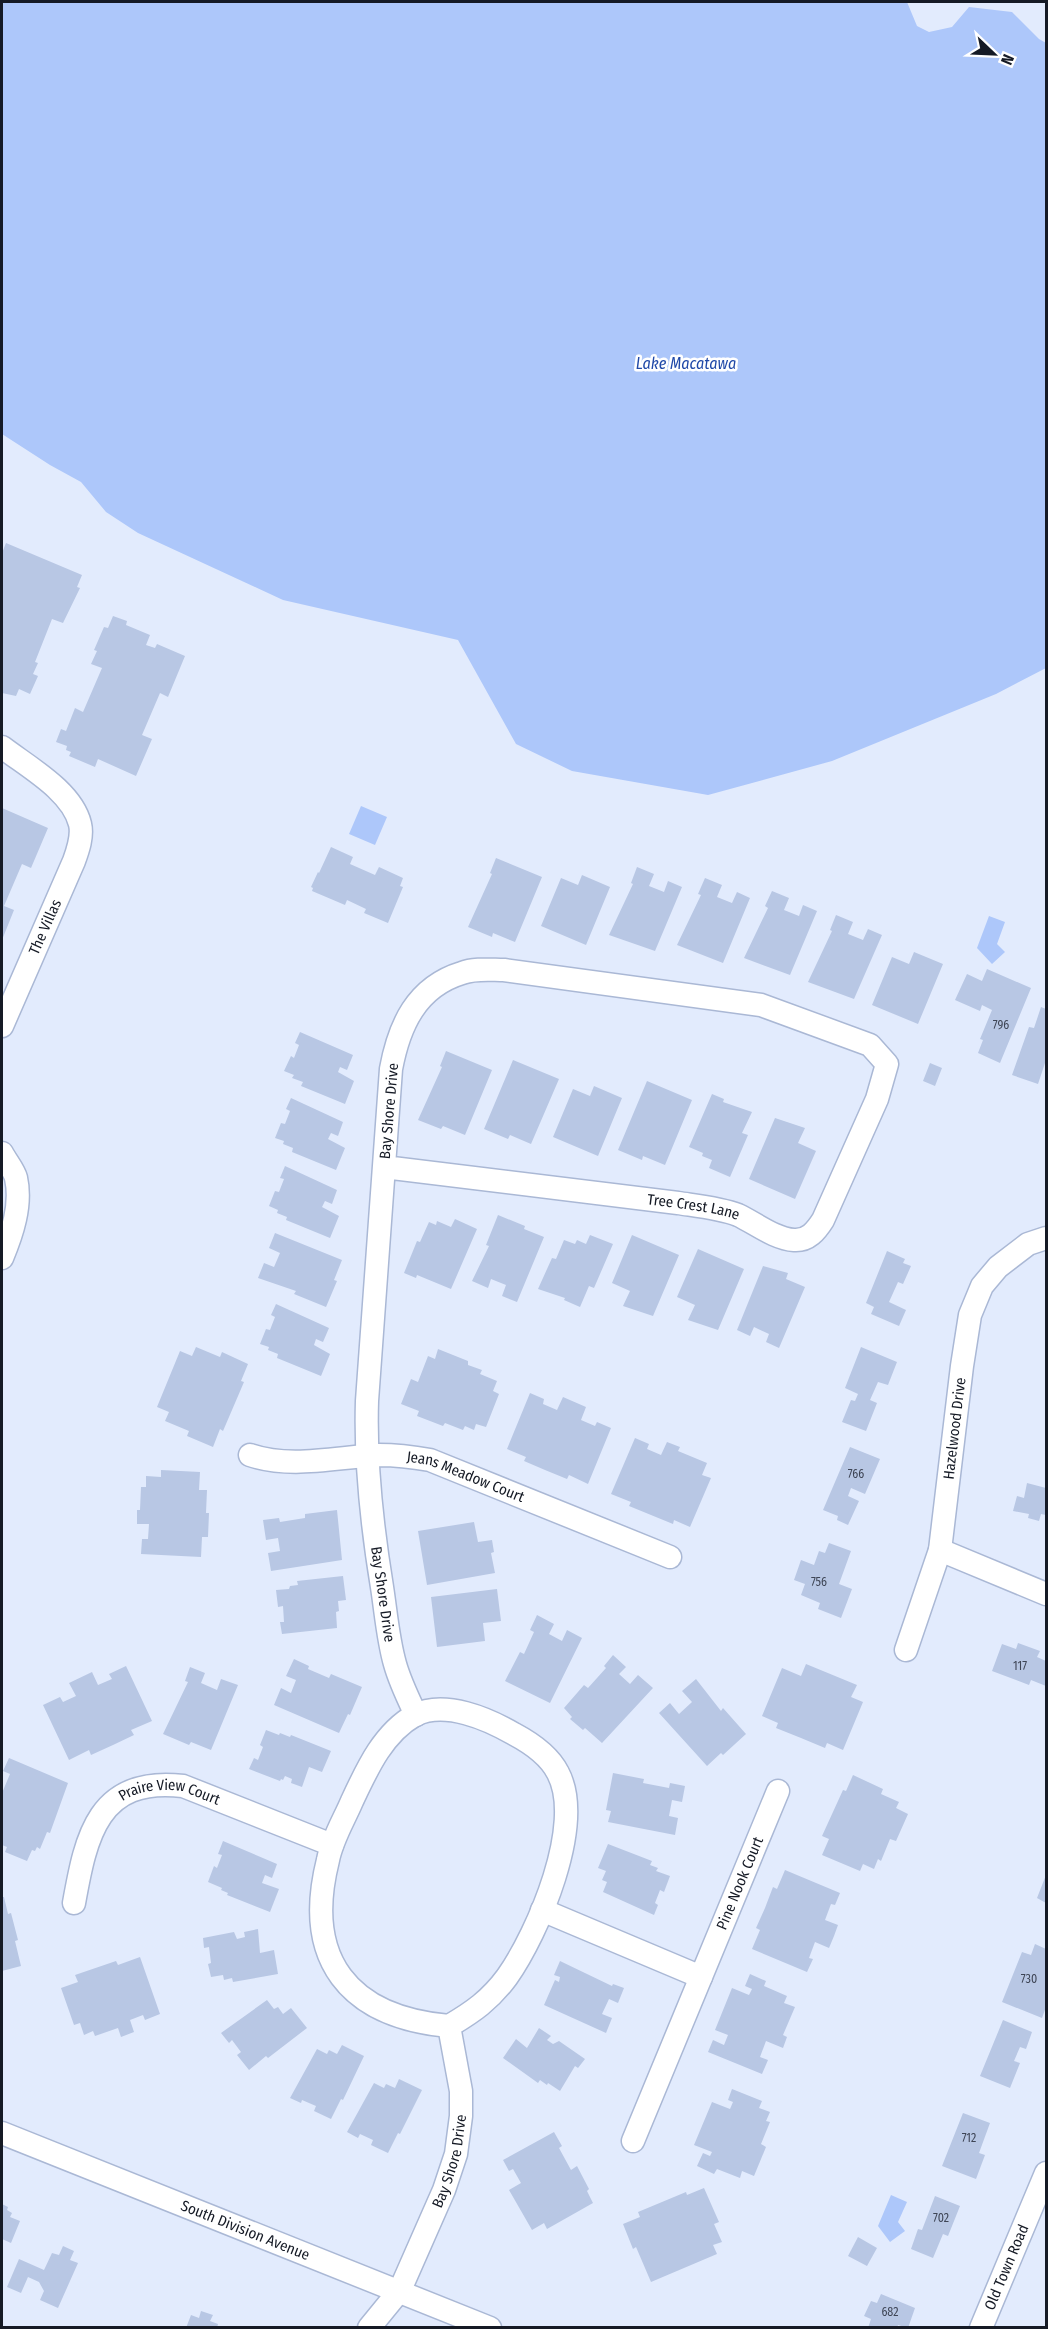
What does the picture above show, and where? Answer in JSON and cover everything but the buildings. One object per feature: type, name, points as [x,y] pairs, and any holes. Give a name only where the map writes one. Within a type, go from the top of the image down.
[{"type":"street","name":"The Villas","points":[[2,747],[64,794],[74,808],[81,825],[80,844],[74,861],[7,994],[2,1026]]},
{"type":"street","name":"Bay Shore Drive","points":[[416,1715],[404,1691],[395,1664],[379,1569],[367,1456],[367,1401],[391,1070],[401,1029],[409,1012],[427,993],[463,972],[504,970],[761,1005],[870,1045],[887,1064]]},
{"type":"street","name":"Tree Crest Lane","points":[[384,1167],[678,1203],[726,1211],[788,1239],[806,1239],[816,1231],[823,1220],[878,1099],[887,1064]]},
{"type":"street","points":[[2,1153],[15,1177],[17,1208],[10,1240],[2,1258]]},
{"type":"street","name":"Hazelwood Drive","points":[[906,1650],[940,1550],[970,1315],[982,1286],[998,1267],[1028,1244],[1047,1238]]},
{"type":"street","name":"Jeans Meadow Court","points":[[250,1455],[283,1462],[367,1456],[405,1456],[430,1460],[670,1557]]},
{"type":"street","points":[[940,1550],[1047,1594]]},
{"type":"street","points":[[438,1710],[465,1713],[528,1742],[544,1755],[558,1772],[564,1791],[566,1810],[563,1843],[554,1877],[528,1941],[506,1977],[476,2011],[449,2026],[424,2024],[377,2006],[358,1996],[342,1981],[330,1961],[321,1921],[322,1891],[332,1845],[360,1784],[388,1736],[416,1715],[438,1710]]},
{"type":"street","name":"Praire View Court","points":[[74,1903],[81,1864],[91,1832],[101,1814],[116,1799],[144,1785],[163,1783],[183,1786],[332,1845]]},
{"type":"street","name":"Pine Nook Court","points":[[633,2141],[778,1791]]},
{"type":"street","points":[[542,1910],[701,1977]]},
{"type":"street","name":"Bay Shore Drive","points":[[369,2328],[400,2290],[444,2190],[456,2154],[461,2116],[461,2091],[449,2026]]},
{"type":"street","name":"South Division Avenue","points":[[2,2133],[400,2290],[490,2328]]},
{"type":"street","name":"Old Town Road","points":[[981,2328],[1047,2173]]},
{"type":"water","name":"Lake Macatawa","points":[[2,2],[907,2],[917,26],[929,32],[952,27],[969,7],[1012,12],[1046,43],[1046,668],[996,694],[832,761],[708,795],[572,771],[516,744],[458,640],[283,600],[138,533],[106,512],[81,482],[2,434]]},
{"type":"water","points":[[361,806],[387,817],[375,845],[349,834]]},
{"type":"water","points":[[989,916],[1005,922],[997,944],[1005,952],[992,964],[977,948]]},
{"type":"water","points":[[891,2195],[907,2202],[898,2222],[905,2231],[890,2242],[878,2226]]}]
